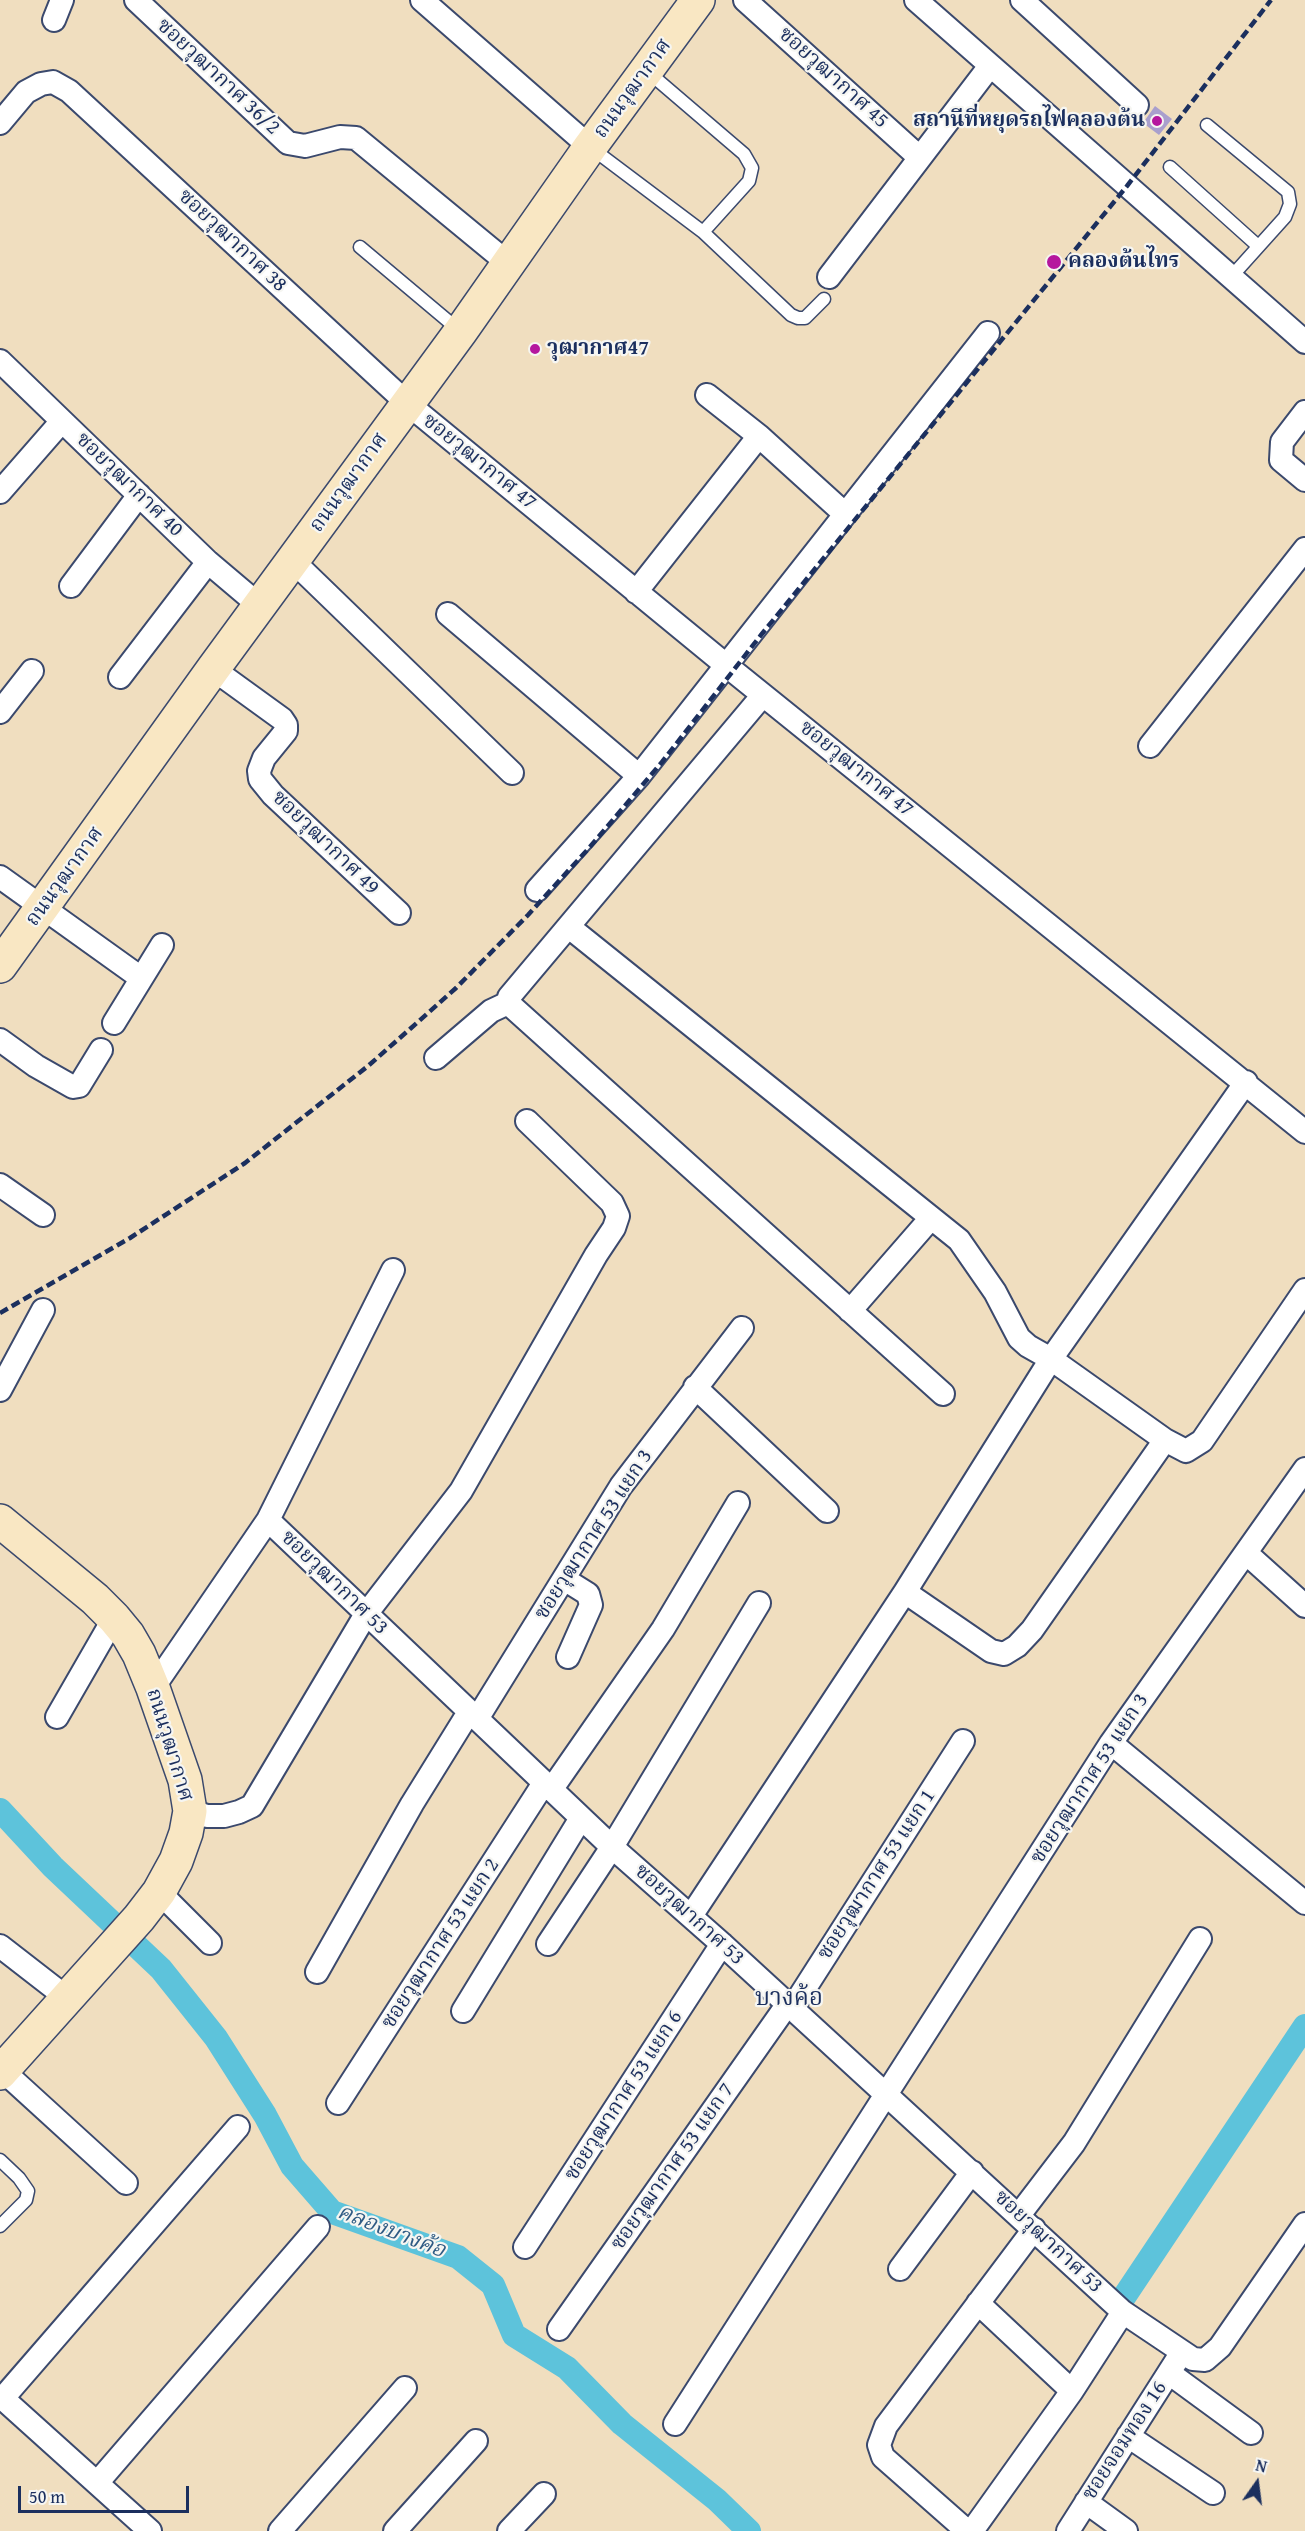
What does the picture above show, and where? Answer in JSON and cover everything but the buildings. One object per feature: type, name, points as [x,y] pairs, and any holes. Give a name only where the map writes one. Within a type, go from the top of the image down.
[{"type":"main road","name":"ถนนวุฒากาศ","points":[[0,966],[213,669],[461,332],[694,1]]},
{"type":"main road","name":"ถนนวุฒากาศ","points":[[0,1521],[114,1618],[139,1654],[185,1780],[190,1811],[186,1833],[176,1862],[159,1892],[139,1918],[1,2072]]},
{"type":"street","name":"ซอยวุฒากาศ 36/2","points":[[136,0],[288,143],[305,146],[339,137],[356,138],[509,264]]},
{"type":"street","points":[[422,0],[590,147]]},
{"type":"street","name":"ซอยวุฒากาศ 45","points":[[745,0],[919,157]]},
{"type":"street","points":[[916,0],[1305,342]]},
{"type":"street","points":[[1022,0],[1137,105]]},
{"type":"street","points":[[826,288],[919,157],[990,66]]},
{"type":"street","name":"ซอยวุฒากาศ 38","points":[[0,123],[26,92],[41,84],[53,82],[69,92],[107,124],[408,404]]},
{"type":"street","points":[[537,890],[639,776],[988,333]]},
{"type":"street","name":"ซอยวุฒากาศ 40","points":[[0,361],[208,562],[261,606]]},
{"type":"street","points":[[707,395],[759,436],[844,514]]},
{"type":"street","name":"ซอยวุฒากาศ 47","points":[[408,404],[636,592],[1246,1082],[1305,1132]]},
{"type":"street","points":[[1305,412],[1282,442],[1281,460],[1305,480]]},
{"type":"street","points":[[0,492],[62,422]]},
{"type":"street","points":[[636,592],[759,436]]},
{"type":"street","points":[[71,586],[139,495]]},
{"type":"street","points":[[1150,746],[1305,549]]},
{"type":"street","points":[[293,561],[512,773]]},
{"type":"street","points":[[120,677],[208,562]]},
{"type":"street","points":[[448,614],[639,776]]},
{"type":"street","name":"ซอยวุฒากาศ 49","points":[[213,669],[282,719],[286,725],[285,731],[264,758],[259,771],[260,779],[273,795],[399,913]]},
{"type":"street","points":[[0,712],[32,671]]},
{"type":"street","points":[[508,1003],[509,997],[763,694]]},
{"type":"street","points":[[0,877],[141,978]]},
{"type":"street","points":[[570,927],[959,1240],[995,1292],[1019,1338],[1028,1346],[1051,1359],[1165,1440],[1186,1450],[1202,1441],[1305,1290]]},
{"type":"street","points":[[114,1023],[162,945]]},
{"type":"street","points":[[436,1058],[491,1011],[508,1003]]},
{"type":"street","points":[[508,1003],[943,1394]]},
{"type":"street","points":[[0,1040],[36,1066],[73,1087],[79,1086],[101,1050]]},
{"type":"street","points":[[691,1916],[905,1592],[1051,1359],[1246,1082]]},
{"type":"street","points":[[190,1811],[207,1816],[224,1816],[252,1806],[366,1614],[461,1491],[590,1265],[614,1228],[618,1216],[612,1203],[527,1121]]},
{"type":"street","points":[[0,1185],[43,1215]]},
{"type":"street","points":[[850,1311],[931,1218]]},
{"type":"street","points":[[268,1520],[393,1270]]},
{"type":"street","points":[[0,1390],[42,1310]]},
{"type":"street","name":"ซอยวุฒากาศ 53 แยก 3","points":[[317,1972],[412,1804],[564,1579],[621,1486],[742,1328]]},
{"type":"street","points":[[695,1387],[827,1511]]},
{"type":"street","points":[[905,1592],[991,1651],[1004,1654],[1017,1646],[1032,1630],[1165,1440]]},
{"type":"street","name":"ซอยวุฒากาศ 53 แยก 3","points":[[675,2424],[1111,1743],[1246,1553],[1301,1484]]},
{"type":"street","name":"ซอยวุฒากาศ 53 แยก 2","points":[[338,2103],[547,1787],[663,1629],[738,1503]]},
{"type":"street","name":"ซอยวุฒากาศ 53","points":[[153,1688],[268,1520],[547,1787],[722,1944],[1123,2312],[1182,2352],[1194,2359],[1205,2360],[1220,2347],[1305,2224]]},
{"type":"street","points":[[1246,1553],[1305,1606]]},
{"type":"street","points":[[564,1579],[588,1594],[591,1605],[568,1657]]},
{"type":"street","points":[[548,1944],[612,1846],[759,1603]]},
{"type":"street","points":[[57,1717],[114,1618]]},
{"type":"street","name":"ซอยวุฒากาศ 53 แยก 1","points":[[789,2007],[963,1741]]},
{"type":"street","points":[[1111,1743],[1305,1903]]},
{"type":"street","points":[[463,2011],[581,1818]]},
{"type":"street","points":[[159,1892],[210,1943]]},
{"type":"street","points":[[967,2531],[883,2457],[879,2445],[886,2426],[978,2303],[1200,1939]]},
{"type":"street","name":"ซอยวุฒากาศ 53 แยก 6","points":[[525,2247],[722,1944]]},
{"type":"street","points":[[0,1946],[67,1998]]},
{"type":"street","name":"ซอยวุฒากาศ 53 แยก 7","points":[[559,2329],[789,2007]]},
{"type":"street","points":[[1,2072],[126,2183]]},
{"type":"street","points":[[150,2531],[1,2397],[238,2127]]},
{"type":"street","points":[[900,2269],[972,2172]]},
{"type":"street","points":[[97,2483],[318,2228]]},
{"type":"street","points":[[978,2303],[1072,2391]]},
{"type":"street","points":[[972,2531],[1072,2391],[1123,2312]]},
{"type":"street","name":"ซอยจอมทอง 16","points":[[1068,2531],[1182,2352]]},
{"type":"street","points":[[1169,2373],[1251,2433]]},
{"type":"street","points":[[280,2531],[405,2388]]},
{"type":"street","points":[[1128,2436],[1213,2493]]},
{"type":"street","points":[[395,2531],[476,2441]]},
{"type":"street","points":[[509,2531],[544,2494]]},
{"type":"street","points":[[1086,2502],[1126,2531]]},
{"type":"lane","points":[[646,71],[744,154],[752,168],[749,181],[703,232]]},
{"type":"lane","points":[[1207,124],[1288,192],[1290,204],[1285,217],[1232,276]]},
{"type":"lane","points":[[590,147],[703,232],[791,315],[805,318],[826,288]]},
{"type":"lane","points":[[1170,167],[1258,246]]},
{"type":"lane","points":[[360,247],[461,332]]},
{"type":"lane","points":[[0,2160],[19,2178],[28,2191],[26,2200],[0,2226]]},
{"type":"waterway","name":"คลองบางค้อ","points":[[0,1810],[53,1867],[161,1969],[216,2038],[265,2115],[292,2166],[332,2212],[458,2257],[493,2285],[514,2335],[567,2368],[622,2424],[717,2500],[749,2531]]},
{"type":"waterway","points":[[1124,2297],[1305,2026]]},
{"type":"railway","points":[[0,1313],[130,1238],[245,1163],[368,1066],[456,988],[528,915],[662,762],[761,635],[1127,186],[1271,0]]},
{"type":"place","name":"สถานีที่หยุดรถไฟคลองต้น","points":[[1157,121]]},
{"type":"place","name":"คลองต้นไทร","points":[[1054,262]]},
{"type":"place","name":"วุฒากาศ47","points":[[535,349]]},
{"type":"district","name":"บางค้อ","points":[[789,1999]]}]
